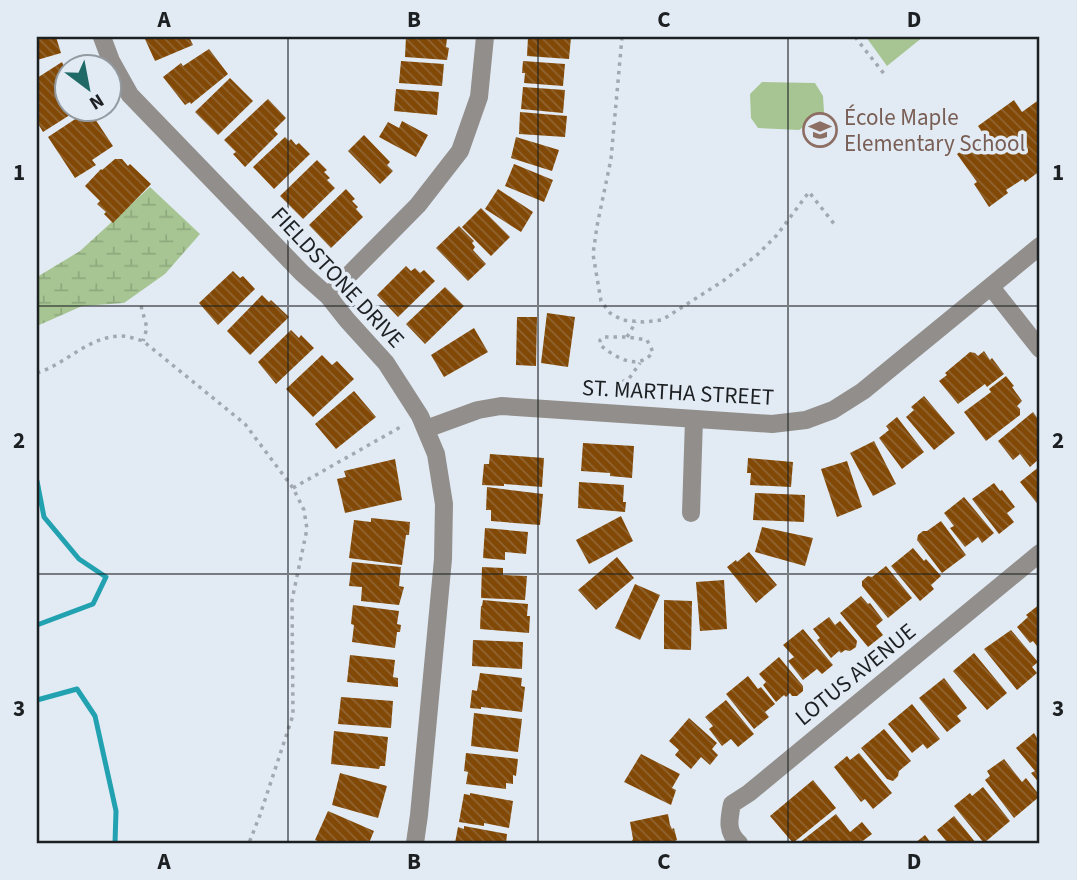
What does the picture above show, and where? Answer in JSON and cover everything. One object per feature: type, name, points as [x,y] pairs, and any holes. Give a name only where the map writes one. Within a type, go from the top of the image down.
[{"type":"street","name":"FIELDSTONE DRIVE","points":[[103,37],[111,61],[130,95],[302,273],[328,296],[386,363],[423,422],[436,454],[444,504],[443,559],[415,843]]},
{"type":"street","points":[[328,296],[418,205],[460,151],[480,97],[485,37]]},
{"type":"street","name":"ST. MARTHA STREET","points":[[423,422],[501,406],[772,424],[806,419],[834,410],[863,391],[1040,246]]},
{"type":"street","points":[[991,287],[1040,349]]},
{"type":"street","points":[[691,513],[694,419]]},
{"type":"street","name":"LOTUS AVENUE","points":[[738,843],[732,838],[729,822],[732,804],[749,793],[1040,553]]},
{"type":"path","points":[[855,37],[885,75]]},
{"type":"path","points":[[623,38],[611,159],[593,254],[601,301],[610,313],[622,320],[662,320],[748,262],[778,234],[809,192],[835,225]]},
{"type":"path","points":[[141,306],[147,328],[143,341]]},
{"type":"path","points":[[627,337],[636,321]]},
{"type":"path","points":[[37,373],[101,340],[122,336],[143,341],[245,424],[293,488],[304,510],[307,529],[292,600],[292,715],[249,843]]},
{"type":"path","points":[[605,337],[627,337],[647,340],[653,352],[648,359],[642,361],[629,362],[612,354],[600,345],[600,340],[605,337]]},
{"type":"path","points":[[617,399],[617,386],[621,381],[628,380],[642,361]]},
{"type":"path","points":[[293,488],[423,422]]},
{"type":"green space","points":[[866,37],[923,37],[887,66]]},
{"type":"green space","points":[[762,82],[815,83],[823,96],[824,112],[799,130],[758,128],[751,118],[750,94]]},
{"type":"green space","points":[[150,187],[200,234],[165,274],[124,303],[82,306],[37,326],[37,277],[80,251]]},
{"type":"building","points":[[37,37],[56,37],[61,52],[52,52],[52,56],[37,60]]},
{"type":"building","points":[[144,37],[189,37],[193,45],[155,61]]},
{"type":"building","points":[[406,37],[447,38],[447,60],[405,57]]},
{"type":"building","points":[[528,37],[571,37],[569,59],[527,56]]},
{"type":"building","points":[[209,49],[228,74],[191,104],[190,102],[185,105],[163,77],[181,63],[183,66]]},
{"type":"building","points":[[401,61],[444,64],[442,86],[399,83]]},
{"type":"building","points":[[523,61],[565,64],[563,86],[524,83]]},
{"type":"building","points":[[52,68],[52,122],[59,122],[43,132],[37,122],[37,78]]},
{"type":"building","points":[[230,78],[253,101],[218,135],[195,112]]},
{"type":"building","points":[[523,87],[565,90],[563,113],[521,109]]},
{"type":"building","points":[[396,89],[439,92],[437,115],[394,111]]},
{"type":"building","points":[[268,99],[286,118],[274,130],[278,134],[245,167],[233,154],[236,152],[224,140]]},
{"type":"building","points":[[1040,99],[1040,171],[1025,182],[1023,179],[1006,190],[1008,193],[989,207],[974,184],[977,182],[957,154],[984,135],[978,126],[1014,100],[1022,112]]},
{"type":"building","points":[[520,112],[567,116],[565,137],[519,134]]},
{"type":"building","points":[[402,121],[428,135],[416,157],[379,137],[388,122],[399,128]]},
{"type":"building","points":[[71,122],[97,122],[113,146],[92,160],[96,165],[75,178],[48,137]]},
{"type":"building","points":[[364,135],[390,162],[387,165],[393,171],[380,184],[348,151]]},
{"type":"building","points":[[285,137],[296,145],[299,143],[310,154],[274,189],[253,167]]},
{"type":"building","points":[[516,137],[559,150],[552,171],[511,158]]},
{"type":"building","points":[[115,159],[122,159],[128,166],[130,164],[151,184],[113,223],[97,204],[100,201],[85,186]]},
{"type":"building","points":[[317,160],[327,170],[324,172],[330,178],[327,180],[335,188],[303,219],[280,196]]},
{"type":"building","points":[[514,164],[553,180],[544,202],[505,186]]},
{"type":"building","points":[[346,189],[355,199],[352,201],[363,217],[331,248],[309,225]]},
{"type":"building","points":[[498,189],[533,212],[521,232],[485,209]]},
{"type":"building","points":[[481,208],[510,237],[491,256],[462,227]]},
{"type":"building","points":[[459,226],[474,241],[473,250],[486,264],[468,281],[436,248]]},
{"type":"building","points":[[406,266],[411,271],[415,268],[420,273],[424,270],[435,281],[398,317],[377,295]]},
{"type":"building","points":[[233,271],[240,278],[243,276],[255,289],[218,325],[199,303]]},
{"type":"building","points":[[445,287],[464,306],[425,344],[406,324]]},
{"type":"building","points":[[262,295],[289,317],[250,355],[227,331]]},
{"type":"building","points":[[547,313],[575,317],[568,367],[541,363]]},
{"type":"building","points":[[517,317],[537,317],[536,366],[516,365]]},
{"type":"building","points":[[474,328],[488,352],[444,377],[431,355]]},
{"type":"building","points":[[291,330],[299,338],[301,335],[314,348],[276,384],[258,362]]},
{"type":"building","points":[[984,351],[1004,374],[958,404],[939,381],[970,352],[978,356]]},
{"type":"building","points":[[322,355],[332,365],[337,361],[354,379],[313,417],[286,389]]},
{"type":"building","points":[[1006,376],[1022,401],[1017,406],[1020,415],[986,441],[964,412],[991,392],[989,389]]},
{"type":"building","points":[[354,391],[376,417],[336,449],[315,424]]},
{"type":"building","points":[[924,396],[955,433],[934,450],[906,417],[914,410],[911,407]]},
{"type":"building","points":[[1033,412],[1038,419],[1040,417],[1040,458],[1030,467],[1020,454],[1013,460],[998,441]]},
{"type":"building","points":[[897,417],[924,452],[902,469],[879,438],[889,430],[886,426]]},
{"type":"building","points":[[874,441],[896,484],[873,496],[850,453]]},
{"type":"building","points":[[583,443],[634,446],[632,478],[581,471]]},
{"type":"building","points":[[490,454],[544,458],[542,487],[482,485],[484,464],[489,464]]},
{"type":"building","points":[[748,458],[793,462],[791,487],[750,485],[751,473],[747,473]]},
{"type":"building","points":[[395,459],[402,500],[345,513],[337,479],[346,477],[344,471]]},
{"type":"building","points":[[847,461],[862,507],[837,517],[821,469]]},
{"type":"building","points":[[1040,466],[1040,507],[1020,482]]},
{"type":"building","points":[[579,482],[624,485],[625,512],[578,508]]},
{"type":"building","points":[[994,483],[1015,507],[1007,513],[1014,522],[999,534],[972,499]]},
{"type":"building","points":[[487,487],[543,494],[540,525],[491,521],[491,510],[486,510]]},
{"type":"building","points":[[755,493],[805,495],[804,522],[753,520]]},
{"type":"building","points":[[964,497],[994,533],[982,543],[978,537],[965,547],[950,528],[954,526],[944,513]]},
{"type":"building","points":[[621,516],[633,541],[589,564],[576,540]]},
{"type":"building","points":[[371,518],[410,522],[402,565],[349,558],[354,520],[371,522]]},
{"type":"building","points":[[941,521],[966,555],[942,573],[917,540],[923,531]]},
{"type":"building","points":[[762,527],[813,538],[805,566],[755,552]]},
{"type":"building","points":[[485,528],[528,532],[526,554],[505,552],[505,560],[483,558]]},
{"type":"building","points":[[913,548],[941,576],[931,585],[934,589],[920,601],[891,566]]},
{"type":"building","points":[[749,552],[777,585],[756,603],[727,567]]},
{"type":"building","points":[[617,557],[634,578],[596,610],[578,590]]},
{"type":"building","points":[[352,562],[401,567],[399,586],[404,587],[399,605],[361,601],[362,587],[349,586]]},
{"type":"building","points":[[886,566],[912,598],[888,618],[862,586],[862,581],[868,576],[872,577]]},
{"type":"building","points":[[482,567],[503,568],[503,575],[527,576],[525,600],[481,598]]},
{"type":"building","points":[[724,580],[727,629],[700,631],[696,582]]},
{"type":"building","points":[[635,584],[660,595],[640,640],[615,628]]},
{"type":"building","points":[[861,596],[883,620],[876,626],[883,635],[868,647],[840,613]]},
{"type":"building","points":[[483,600],[528,604],[529,633],[480,629]]},
{"type":"building","points":[[664,600],[692,601],[691,650],[664,649]]},
{"type":"building","points":[[1040,604],[1040,650],[1033,641],[1030,643],[1017,627],[1028,617],[1026,615]]},
{"type":"building","points":[[353,605],[399,611],[397,624],[401,625],[400,632],[397,632],[395,648],[352,642]]},
{"type":"building","points":[[829,617],[835,625],[840,621],[857,641],[856,647],[850,651],[839,651],[831,658],[817,640],[820,638],[813,629]]},
{"type":"building","points":[[803,629],[833,665],[822,674],[817,669],[803,680],[788,661],[794,657],[783,645]]},
{"type":"building","points":[[1011,630],[1038,662],[1032,667],[1037,673],[1017,690],[984,649]]},
{"type":"building","points":[[473,640],[523,642],[522,669],[472,666]]},
{"type":"building","points":[[974,653],[1007,693],[987,710],[953,671]]},
{"type":"building","points":[[350,655],[395,660],[393,677],[398,678],[398,687],[347,682]]},
{"type":"building","points":[[779,657],[803,686],[803,691],[797,696],[790,693],[786,697],[784,695],[776,702],[763,685],[766,682],[759,674]]},
{"type":"building","points":[[480,673],[522,678],[521,686],[525,687],[522,712],[470,708],[472,690],[477,691]]},
{"type":"building","points":[[748,676],[775,704],[765,712],[769,717],[754,729],[726,694]]},
{"type":"building","points":[[944,678],[967,708],[957,716],[961,721],[947,732],[919,698]]},
{"type":"building","points":[[341,697],[393,701],[391,728],[338,724]]},
{"type":"building","points":[[726,700],[754,734],[738,747],[731,739],[722,746],[709,729],[713,726],[705,717]]},
{"type":"building","points":[[912,704],[940,739],[927,749],[923,744],[912,753],[888,724]]},
{"type":"building","points":[[474,713],[522,719],[518,752],[471,746]]},
{"type":"building","points":[[689,718],[717,743],[712,749],[718,755],[710,765],[701,757],[691,769],[675,755],[679,750],[669,741]]},
{"type":"building","points":[[884,729],[911,761],[899,771],[893,781],[887,779],[861,748]]},
{"type":"building","points":[[334,731],[388,737],[385,766],[380,766],[379,769],[331,764]]},
{"type":"building","points":[[1034,733],[1037,738],[1040,735],[1040,784],[1031,773],[1035,771],[1016,748]]},
{"type":"building","points":[[466,753],[518,759],[513,784],[506,783],[506,789],[466,784]]},
{"type":"building","points":[[859,753],[892,793],[873,809],[865,799],[861,802],[834,767],[847,756],[850,760]]},
{"type":"building","points":[[641,754],[680,774],[672,788],[676,790],[671,805],[624,782]]},
{"type":"building","points":[[1004,759],[1022,782],[1026,778],[1040,796],[1014,818],[985,780],[990,776],[987,771]]},
{"type":"building","points":[[340,773],[387,786],[378,818],[332,805]]},
{"type":"building","points":[[813,780],[836,808],[793,843],[770,816]]},
{"type":"building","points":[[983,787],[1010,821],[984,843],[954,806],[970,793],[972,796]]},
{"type":"building","points":[[464,794],[513,801],[509,828],[459,822]]},
{"type":"building","points":[[328,811],[374,831],[369,843],[322,843],[315,840]]},
{"type":"building","points":[[668,814],[677,840],[675,843],[631,843],[633,839],[630,822]]},
{"type":"building","points":[[836,814],[850,832],[862,822],[872,834],[860,843],[799,843]]},
{"type":"building","points":[[954,816],[976,843],[945,843],[947,842],[937,830]]},
{"type":"building","points":[[464,826],[507,834],[506,843],[455,843],[458,827],[464,829]]},
{"type":"building","points":[[925,835],[931,843],[915,843]]},
{"type":"waterway","points":[[37,481],[44,517],[79,559],[106,577],[93,604],[37,625]]},
{"type":"waterway","points":[[37,700],[77,689],[95,716],[116,811],[115,843]]},
{"type":"place","name":"École Maple Elementary School","points":[[820,130]]}]
